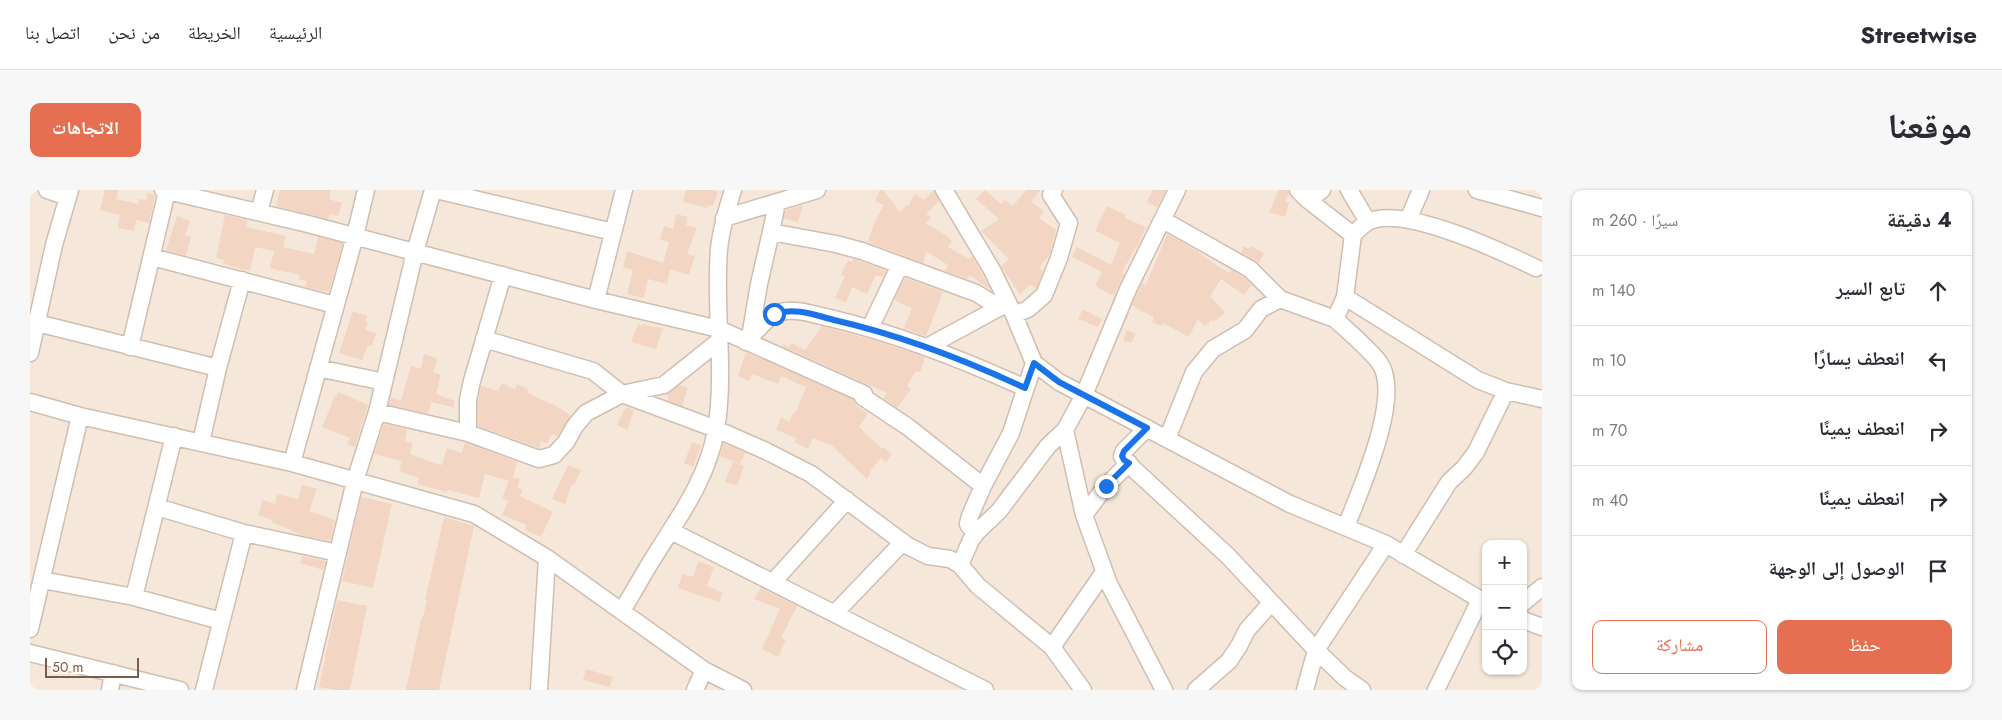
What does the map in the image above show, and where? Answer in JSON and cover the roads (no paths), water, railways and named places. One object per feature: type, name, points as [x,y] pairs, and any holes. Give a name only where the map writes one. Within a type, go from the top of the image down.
[{"type":"street","points":[[30,354],[54,245],[69,193],[46,190]]},
{"type":"street","points":[[130,347],[152,257],[165,190],[355,236],[719,335],[748,339],[864,394],[863,397],[908,427],[983,486]]},
{"type":"street","points":[[259,212],[265,190]]},
{"type":"street","points":[[292,463],[366,190]]},
{"type":"street","points":[[305,690],[355,481],[377,412],[415,252],[434,190],[613,232]]},
{"type":"street","points":[[596,300],[624,190]]},
{"type":"street","points":[[622,611],[687,506],[712,448],[721,380],[719,249],[724,218],[733,190]]},
{"type":"street","points":[[724,218],[817,190]]},
{"type":"street","points":[[944,190],[992,270],[1007,308],[1034,363],[1059,382],[1290,504],[1386,544],[1482,600]]},
{"type":"street","points":[[771,232],[836,244],[862,251],[976,293],[1007,308],[1028,309],[1044,295],[1059,258],[1069,223],[1050,194],[1054,190]]},
{"type":"street","points":[[960,565],[971,540],[977,532],[999,511],[1048,446],[1065,430],[1084,395],[1129,287],[1176,190]]},
{"type":"street","points":[[1303,195],[1322,190]]},
{"type":"street","points":[[1349,190],[1368,222]]},
{"type":"street","points":[[1408,220],[1421,190]]},
{"type":"street","points":[[1477,190],[1542,208]]},
{"type":"street","points":[[1303,195],[1353,235]]},
{"type":"street","points":[[748,339],[777,203]]},
{"type":"street","points":[[1335,319],[1345,297],[1353,235],[1368,222],[1380,219],[1408,220],[1441,228],[1536,268]]},
{"type":"street","points":[[1163,220],[1250,269],[1280,299],[1335,319],[1380,362],[1387,384],[1382,430],[1346,527]]},
{"type":"street","points":[[152,257],[335,304]]},
{"type":"street","points":[[870,328],[900,265]]},
{"type":"street","points":[[468,433],[468,400],[503,275]]},
{"type":"street","points":[[201,442],[218,368],[242,280]]},
{"type":"street","points":[[1345,297],[1478,380],[1506,391],[1542,399]]},
{"type":"street","points":[[1167,439],[1194,372],[1213,349],[1245,330],[1260,309],[1280,299]]},
{"type":"street","points":[[927,347],[1007,308]]},
{"type":"street","points":[[748,339],[774,314],[783,311],[802,312],[870,328],[927,347],[975,365],[1025,388]]},
{"type":"street","points":[[37,323],[218,368]]},
{"type":"street","points":[[377,412],[468,433],[539,459],[554,455],[566,442],[586,412],[622,394],[664,385],[719,335]]},
{"type":"street","points":[[484,339],[593,371],[622,394],[716,429],[766,451],[811,474],[903,542],[928,556],[950,559],[960,565],[978,586],[1052,647],[1083,690]]},
{"type":"street","points":[[977,532],[968,524],[983,486],[1011,433],[1034,363]]},
{"type":"street","points":[[318,368],[384,382]]},
{"type":"street","points":[[1402,555],[1449,482],[1464,468],[1476,452],[1506,391]]},
{"type":"street","points":[[30,402],[80,416],[292,463],[474,514],[547,558],[704,670],[743,690]]},
{"type":"street","points":[[30,628],[80,416]]},
{"type":"street","points":[[1147,428],[1124,451],[1122,456],[1124,460],[1228,556],[1344,678],[1362,690]]},
{"type":"street","points":[[1065,430],[1084,515],[1104,572],[1164,690]]},
{"type":"street","points":[[134,597],[174,436]]},
{"type":"street","points":[[1084,515],[1106,486],[1129,463]]},
{"type":"street","points":[[774,582],[847,500]]},
{"type":"street","points":[[156,507],[244,533],[338,553]]},
{"type":"street","points":[[671,531],[985,690]]},
{"type":"street","points":[[204,690],[244,533]]},
{"type":"street","points":[[835,614],[903,542]]},
{"type":"street","points":[[1305,690],[1316,650],[1386,544]]},
{"type":"street","points":[[539,690],[547,558]]},
{"type":"street","points":[[1052,647],[1104,572]]},
{"type":"street","points":[[42,580],[134,597],[221,621]]},
{"type":"street","points":[[1527,600],[1542,587]]},
{"type":"street","points":[[1196,690],[1229,661],[1247,630],[1271,603]]},
{"type":"street","points":[[1436,690],[1482,603]]},
{"type":"street","points":[[1527,621],[1542,627]]},
{"type":"street","points":[[30,653],[180,690]]},
{"type":"street","points":[[695,690],[704,670]]},
{"type":"street","points":[[110,690],[113,673]]}]
